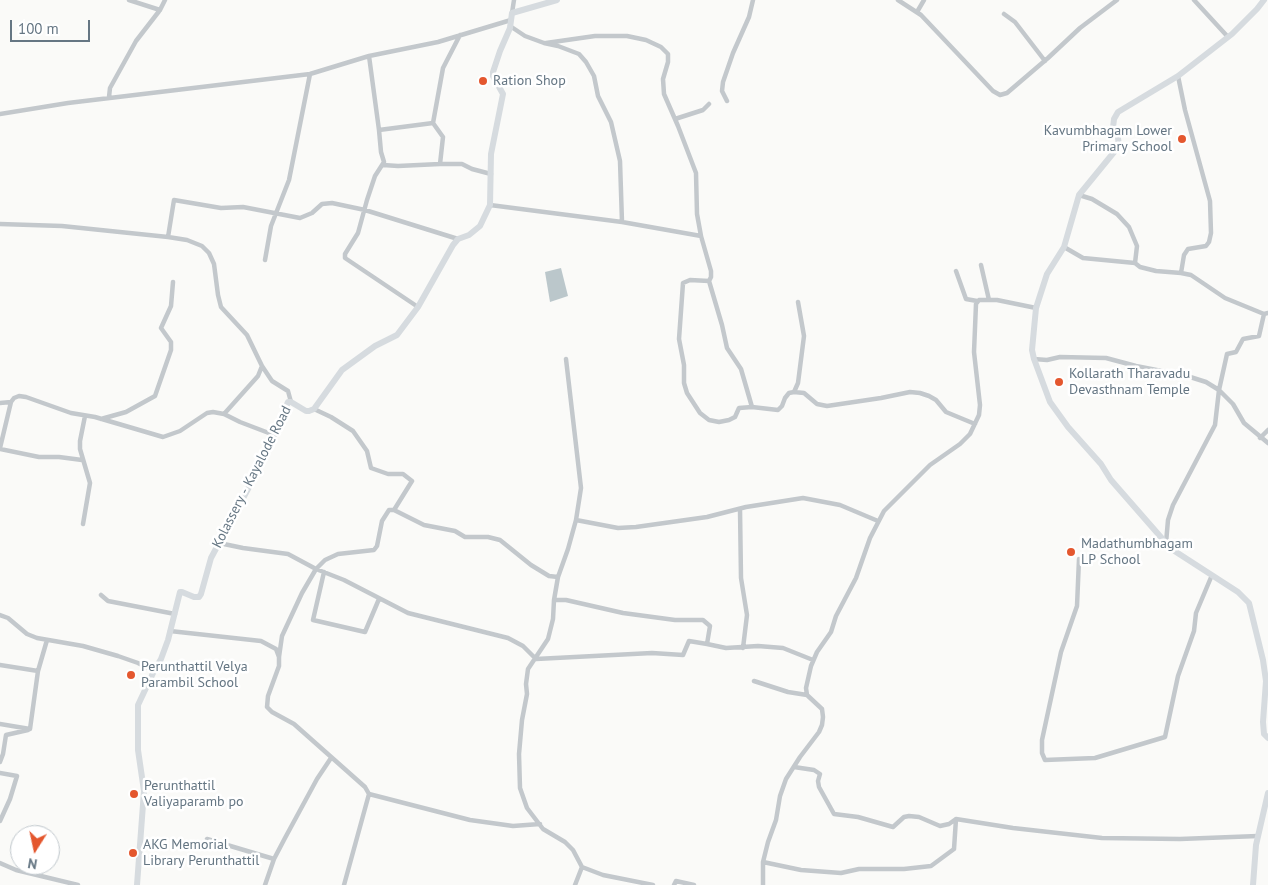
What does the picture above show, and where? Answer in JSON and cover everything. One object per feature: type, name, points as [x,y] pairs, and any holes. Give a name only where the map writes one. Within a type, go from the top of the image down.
[{"type":"main road","points":[[511,20],[557,0]]},
{"type":"main road","points":[[1264,0],[1258,9],[1228,37],[1178,76],[1118,112],[1114,119],[1113,128],[1118,138],[1119,146],[1079,195],[1064,247],[1047,274],[1036,308],[1032,350],[1050,402],[1068,427],[1101,464],[1111,480],[1173,550],[1238,592],[1249,603],[1263,660],[1266,681],[1263,722],[1264,734],[1268,738]]},
{"type":"main road","name":"Kolassery - Kayalode Road","points":[[137,885],[144,791],[138,750],[138,705],[161,659],[180,592],[194,597],[199,597],[201,594],[211,558],[264,458],[288,402],[306,411],[314,408],[342,370],[375,346],[397,334],[418,308],[453,245],[458,239],[469,235],[480,226],[490,205],[491,154],[503,94],[493,76],[493,72],[511,20]]},
{"type":"main road","points":[[1252,885],[1258,836],[1268,793]]},
{"type":"street","points":[[128,0],[160,10]]},
{"type":"street","points":[[110,97],[110,88],[136,41],[160,10],[165,0]]},
{"type":"street","points":[[514,0],[511,20],[525,36],[579,54],[594,76],[598,96],[611,122],[620,161],[622,222]]},
{"type":"street","points":[[727,101],[722,91],[723,82],[749,17],[753,0]]},
{"type":"street","points":[[898,0],[917,12],[935,28],[993,91],[1000,95],[1007,92],[1045,61],[1080,28],[1117,0]]},
{"type":"street","points":[[917,12],[924,0]]},
{"type":"street","points":[[1194,0],[1228,37]]},
{"type":"street","points":[[1004,14],[1015,22],[1045,61]]},
{"type":"street","points":[[0,114],[110,97],[310,74],[369,56],[438,42],[511,20]]},
{"type":"street","points":[[440,164],[443,137],[433,123],[443,68],[460,35]]},
{"type":"street","points":[[546,43],[608,35],[627,36],[646,40],[661,47],[668,54],[668,62],[663,79],[664,94],[696,173],[697,214],[712,274],[708,281],[727,348],[741,369],[752,408]]},
{"type":"street","points":[[369,56],[380,130],[381,152],[384,160],[383,165],[375,176],[366,200],[358,233],[345,254],[345,258],[418,308]]},
{"type":"street","points":[[265,260],[271,226],[289,180],[310,74]]},
{"type":"street","points":[[1178,76],[1185,110],[1210,201],[1211,217],[1209,242],[1206,246],[1188,249],[1184,256],[1181,273]]},
{"type":"street","points":[[675,119],[703,110],[710,104]]},
{"type":"street","points":[[380,130],[433,123]]},
{"type":"street","points":[[383,165],[462,164],[472,169],[492,174]]},
{"type":"street","points":[[1079,195],[1117,214],[1129,226],[1137,246],[1135,263]]},
{"type":"street","points":[[168,237],[174,200],[221,208],[243,207],[300,218],[312,214],[322,204],[332,203],[365,210],[458,239]]},
{"type":"street","points":[[490,205],[622,222],[701,236]]},
{"type":"street","points":[[0,224],[62,226],[168,237],[187,240],[202,246],[214,264],[221,307],[247,335],[261,364],[272,380],[288,390],[291,402]]},
{"type":"street","points":[[1064,247],[1083,258],[1135,263],[1140,267],[1156,271],[1191,275],[1225,298],[1266,313],[1259,336],[1243,339],[1236,352],[1227,354],[1219,390],[1215,424],[1174,505],[1168,520],[1166,543]]},
{"type":"street","points":[[981,266],[989,300]]},
{"type":"street","points":[[956,271],[966,299],[977,301],[997,300],[1036,308]]},
{"type":"street","points":[[708,281],[690,280],[683,283],[679,339],[684,365],[684,383],[687,393],[700,413],[709,420],[719,422],[729,420],[735,417],[739,408],[778,410],[782,406],[784,398],[789,393],[794,392],[804,393],[817,404],[827,406],[881,398],[906,392],[920,392],[936,400],[946,412],[975,424]]},
{"type":"street","points":[[100,419],[126,412],[155,396],[171,350],[171,342],[161,328],[171,306],[174,282]]},
{"type":"street","points":[[807,695],[806,688],[813,660],[831,632],[836,616],[856,578],[870,538],[884,511],[930,465],[960,444],[970,434],[979,415],[980,405],[974,352],[977,301]]},
{"type":"street","points":[[794,392],[798,383],[804,336],[798,302]]},
{"type":"street","points":[[1034,359],[1047,360],[1060,357],[1106,358],[1206,382],[1219,390],[1233,404],[1244,423],[1268,443]]},
{"type":"street","points":[[566,359],[581,488],[576,520],[558,577],[553,620],[548,639],[528,669],[527,694],[522,720],[520,788],[527,808],[543,829],[565,842],[573,850],[582,867],[603,875],[653,885]]},
{"type":"street","points":[[224,414],[258,376],[261,364]]},
{"type":"street","points":[[82,460],[38,457],[0,449],[11,402],[14,398],[19,396],[26,397],[52,407],[164,437],[180,431],[207,413],[213,412],[224,414],[274,435]]},
{"type":"street","points":[[0,403],[11,402]]},
{"type":"street","points":[[314,408],[353,431],[366,451],[371,468],[388,474],[403,474],[412,480],[394,510]]},
{"type":"street","points":[[83,524],[90,483],[82,460],[80,441],[85,416]]},
{"type":"street","points":[[1260,438],[1268,430]]},
{"type":"street","points":[[576,520],[618,528],[707,517],[803,498],[840,505],[878,521]]},
{"type":"street","points":[[740,509],[740,578],[747,615],[743,648]]},
{"type":"street","points":[[540,824],[513,826],[470,820],[370,794],[366,787],[294,724],[272,712],[267,707],[268,696],[279,666],[282,636],[302,593],[316,569],[325,560],[338,554],[374,550],[377,546],[382,521],[388,510],[394,510],[424,525],[455,531],[465,538],[488,536],[500,540],[531,566],[549,576],[558,577]]},
{"type":"street","points":[[219,542],[243,548],[288,554],[408,613],[508,638],[523,646],[536,659],[652,653],[683,655],[689,640],[726,648],[758,646],[783,648],[813,660]]},
{"type":"street","points":[[1079,559],[1077,606],[1061,652],[1042,740],[1042,753],[1045,760],[1095,758],[1165,737],[1178,676],[1194,631],[1196,613],[1212,575]]},
{"type":"street","points":[[324,572],[313,620],[365,632],[379,599]]},
{"type":"street","points":[[101,595],[108,601],[174,614]]},
{"type":"street","points":[[554,600],[566,600],[608,610],[666,618],[703,620],[710,626],[707,644]]},
{"type":"street","points":[[0,615],[8,618],[27,634],[118,656],[154,671]]},
{"type":"street","points":[[170,631],[261,641],[276,650],[279,657]]},
{"type":"street","points":[[30,730],[38,671],[47,640]]},
{"type":"street","points":[[0,665],[38,671]]},
{"type":"street","points":[[754,681],[788,692],[807,695],[822,709],[823,717],[819,732],[794,767],[780,796],[776,820],[768,842],[764,862],[763,885]]},
{"type":"street","points":[[0,724],[30,730]]},
{"type":"street","points":[[0,762],[4,754],[6,735],[30,730]]},
{"type":"street","points":[[265,885],[274,859],[317,779],[331,758]]},
{"type":"street","points":[[794,767],[814,770],[820,774],[819,787],[834,814],[858,817],[893,827],[904,817],[909,816],[919,817],[940,826],[949,824],[956,819],[1014,828],[1120,839],[1180,840],[1258,836]]},
{"type":"street","points":[[0,773],[17,776],[10,799],[0,821]]},
{"type":"street","points":[[344,885],[370,794]]},
{"type":"street","points":[[764,862],[801,870],[840,872],[860,869],[904,869],[931,866],[954,850],[956,819]]},
{"type":"street","points":[[207,839],[274,859]]},
{"type":"street","points":[[0,863],[16,870],[78,885]]},
{"type":"street","points":[[575,885],[582,867]]},
{"type":"street","points":[[674,885],[676,881],[694,885]]},
{"type":"shaded area","points":[[561,268],[568,296],[550,302],[545,272]]},
{"type":"place","name":"Ration Shop","points":[[483,81]]},
{"type":"place","name":"Kavumbhagam Lower Primary School","points":[[1182,139]]},
{"type":"place","name":"Kollarath Tharavadu Devasthnam Temple","points":[[1059,382]]},
{"type":"place","name":"Madathumbhagam LP School","points":[[1071,552]]},
{"type":"place","name":"Perunthattil Velya Parambil School","points":[[131,675]]},
{"type":"place","name":"Perunthattil Valiyaparamb po","points":[[134,794]]},
{"type":"place","name":"AKG Memorial Library Perunthattil","points":[[133,853]]}]
